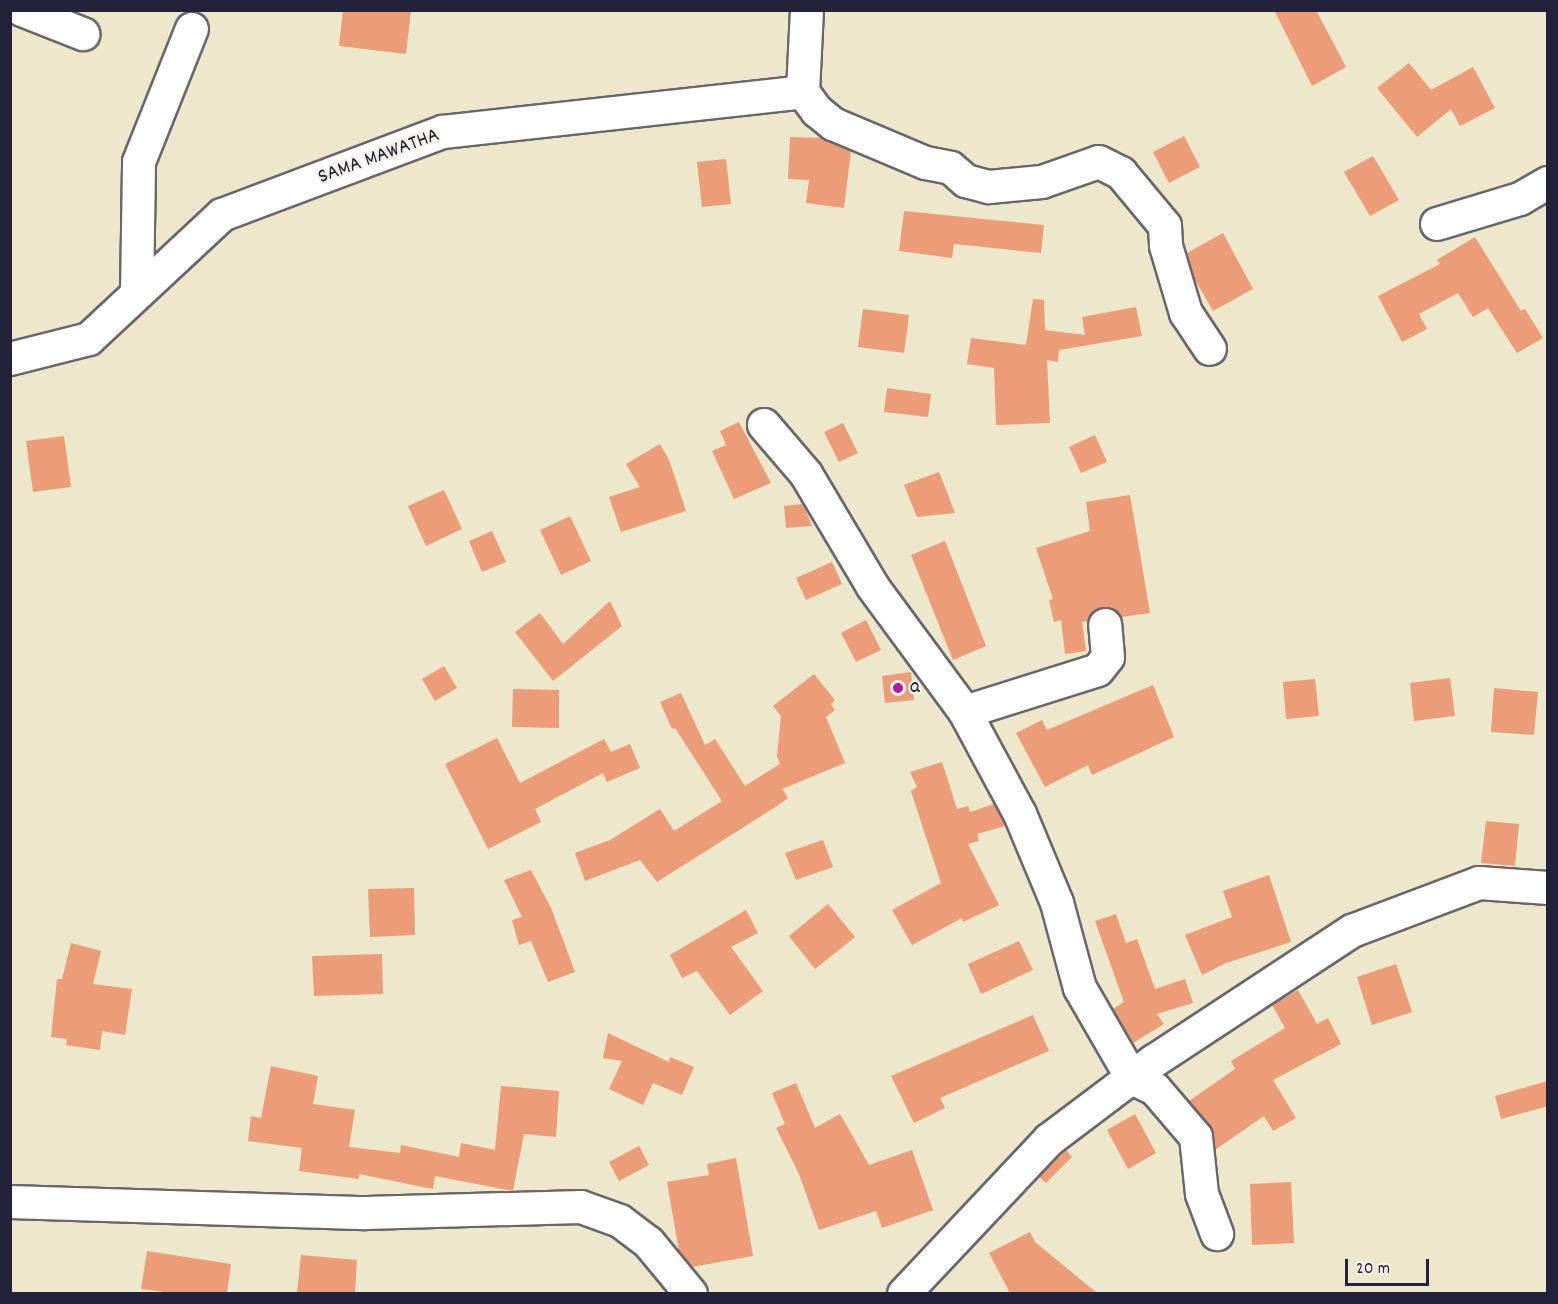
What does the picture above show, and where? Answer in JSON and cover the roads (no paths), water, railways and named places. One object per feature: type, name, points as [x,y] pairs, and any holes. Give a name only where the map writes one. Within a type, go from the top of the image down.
[{"type":"street","points":[[22,10],[83,34]]},
{"type":"street","points":[[807,10],[803,92],[817,111],[833,124],[926,163],[951,168],[966,181],[989,187],[1042,182],[1099,162],[1121,173],[1166,226],[1166,246],[1186,313],[1210,350]]},
{"type":"street","points":[[137,294],[139,162],[192,29]]},
{"type":"street","name":"SAMA MAWATHA","points":[[10,359],[89,339],[222,216],[443,132],[803,92]]},
{"type":"street","points":[[1437,224],[1520,199],[1548,183]]},
{"type":"street","points":[[764,426],[806,474],[873,587],[965,712],[1020,814],[1057,903],[1080,988],[1132,1078],[1155,1089],[1196,1137],[1202,1194],[1217,1234]]},
{"type":"street","points":[[965,712],[1098,670],[1108,657],[1105,626]]},
{"type":"street","points":[[904,1293],[1049,1140],[1132,1078],[1352,930],[1479,883],[1548,888]]},
{"type":"street","points":[[10,1202],[366,1213],[581,1208],[620,1221],[650,1244],[691,1293]]},
{"type":"place","name":"a","points":[[898,688]]}]
